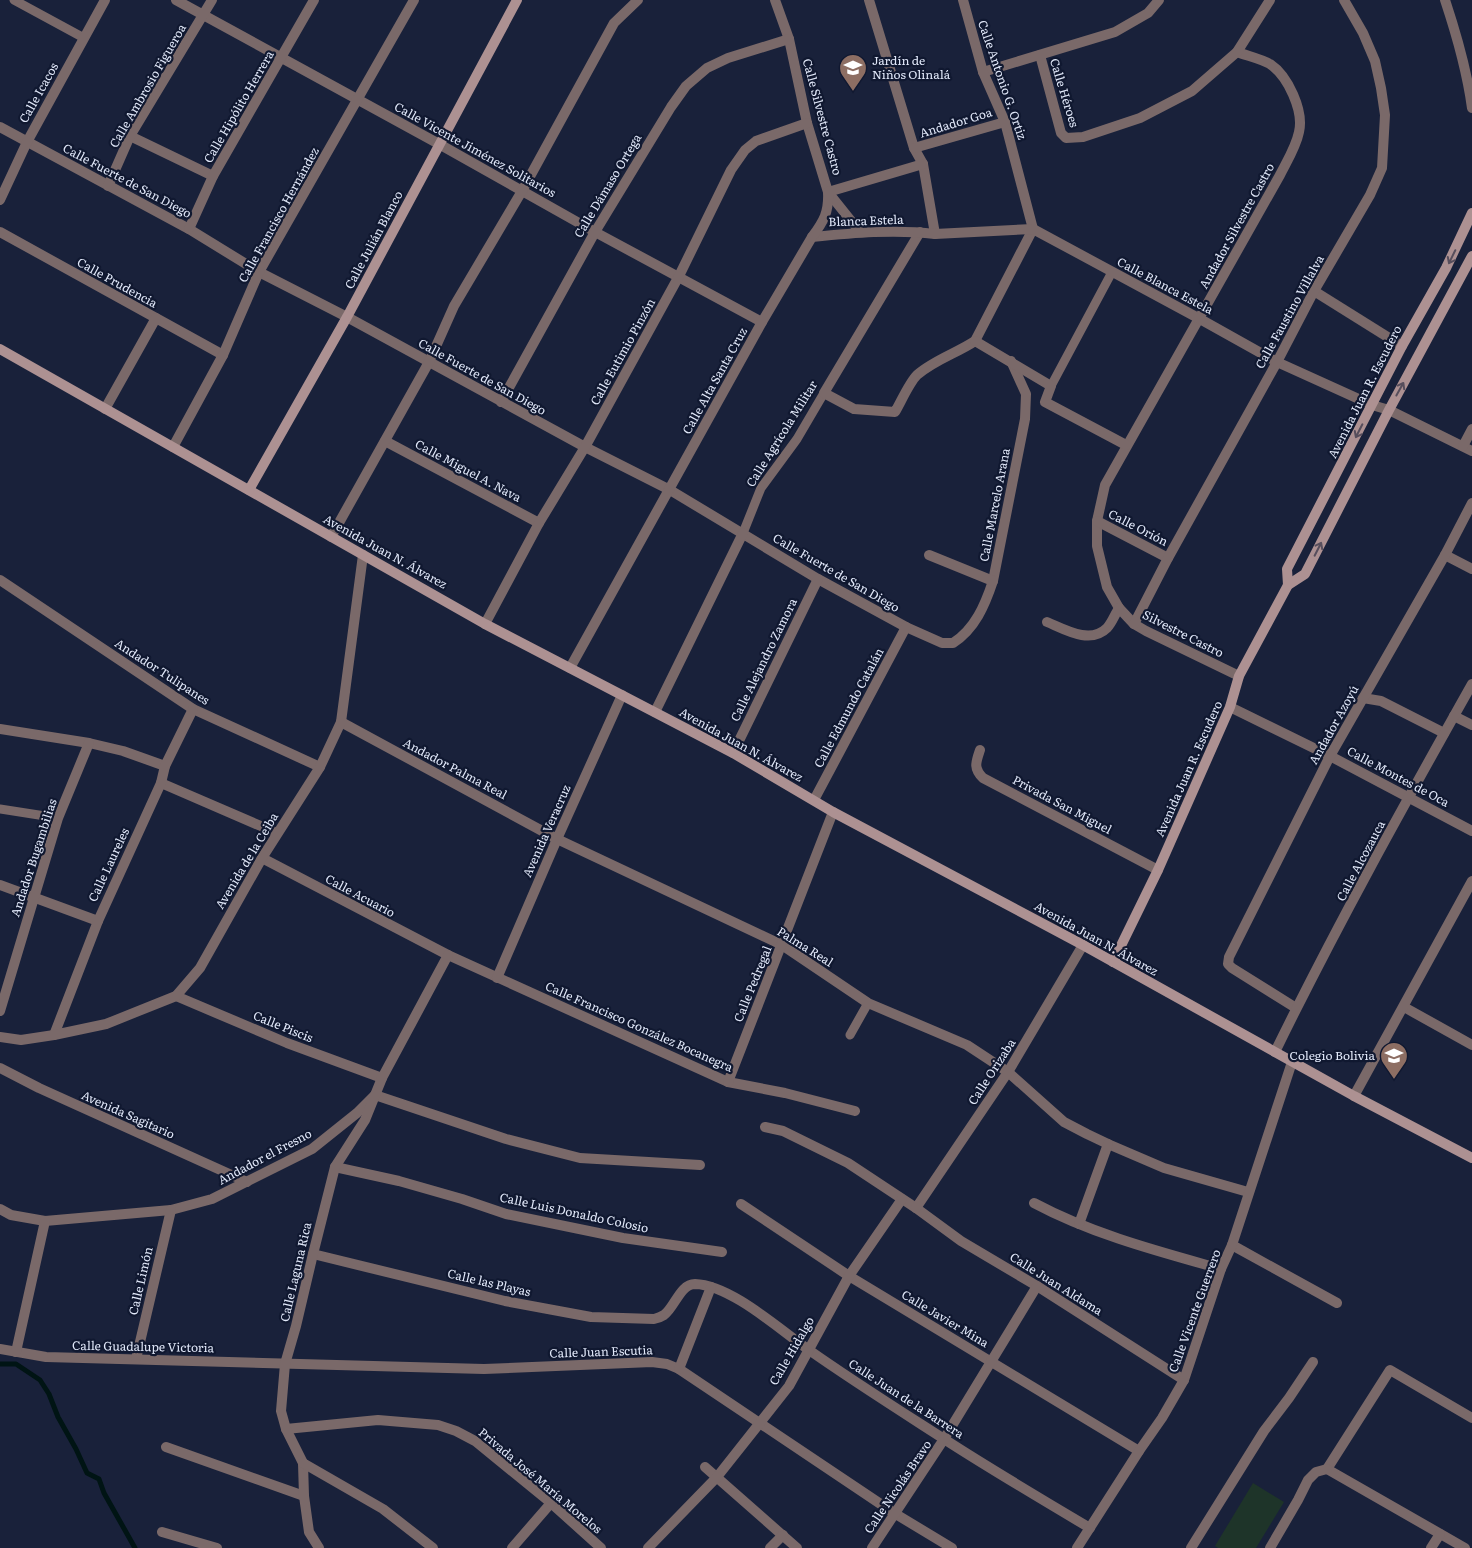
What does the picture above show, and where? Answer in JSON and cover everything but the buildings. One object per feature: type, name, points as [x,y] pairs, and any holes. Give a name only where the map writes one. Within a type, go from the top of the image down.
[{"type":"main road","name":"Calle Julián Blanco","points":[[249,490],[347,317],[517,0]]},
{"type":"main road","name":"Avenida Juan R. Escudero","points":[[1288,585],[1287,569],[1402,346],[1446,268],[1472,213]]},
{"type":"main road","name":"Avenida Juan R. Escudero","points":[[1113,962],[1158,870],[1230,707],[1239,676],[1288,585],[1305,574],[1389,410],[1472,256]]},
{"type":"main road","name":"Avenida Juan N. Álvarez","points":[[0,349],[485,624],[733,753],[834,812],[1083,945],[1354,1096],[1472,1158]]},
{"type":"street","name":"Calle Icacos","points":[[0,200],[27,142],[105,0]]},
{"type":"street","name":"Calle Vicente Jiménez Solitarios","points":[[176,0],[595,232],[762,322]]},
{"type":"street","name":"Calle Ambrosio Figueroa","points":[[108,186],[130,136],[212,0]]},
{"type":"street","name":"Calle Hipólito Herrera","points":[[189,229],[213,176],[314,0]]},
{"type":"street","name":"Calle Francisco Hernández","points":[[173,447],[223,355],[259,272],[414,0]]},
{"type":"street","points":[[331,536],[429,362],[454,306],[522,191],[614,23],[638,0]]},
{"type":"street","name":"Calle Silvestre Castro","points":[[775,0],[789,39],[807,123],[828,192],[860,232]]},
{"type":"street","points":[[869,0],[914,148],[923,164],[935,234]]},
{"type":"street","name":"Calle Antonio G. Ortiz","points":[[963,0],[984,72],[1004,122],[1033,230]]},
{"type":"street","points":[[984,72],[1115,32],[1148,13],[1159,0]]},
{"type":"street","points":[[1237,52],[1270,0]]},
{"type":"street","name":"Calle Faustino Villalva","points":[[1134,624],[1314,291],[1370,195],[1382,168],[1385,115],[1382,88],[1363,33],[1344,0]]},
{"type":"street","points":[[1445,0],[1458,39],[1472,108]]},
{"type":"street","name":"Calle Dámaso Ortega","points":[[501,402],[595,232],[671,107],[686,86],[707,68],[728,58],[789,39]]},
{"type":"street","name":"Calle Héroes","points":[[1040,55],[1061,133],[1066,138],[1083,137],[1140,118],[1192,91],[1237,52]]},
{"type":"street","name":"Andador Silvestre Castro","points":[[1120,608],[1107,588],[1097,546],[1097,520],[1105,485],[1280,175],[1293,151],[1300,131],[1297,104],[1287,82],[1270,65],[1237,52]]},
{"type":"street","name":"Andador Goa","points":[[914,148],[1004,122]]},
{"type":"street","name":"Calle Eutimio Pinzón","points":[[485,624],[539,523],[585,447],[679,276],[731,170],[745,150],[756,141],[807,123]]},
{"type":"street","name":"Calle Fuerte de San Diego","points":[[0,127],[189,229],[259,272],[347,317],[585,447],[670,490],[818,579],[906,627],[942,643],[953,643]]},
{"type":"street","points":[[130,136],[213,176]]},
{"type":"street","points":[[828,192],[923,164]]},
{"type":"street","name":"Calle Alta Santa Cruz","points":[[570,668],[762,322],[821,225],[829,207],[828,192]]},
{"type":"street","points":[[824,392],[854,409],[895,412],[916,376],[938,361],[975,341],[1033,230],[935,234],[920,232]]},
{"type":"street","name":"Calle Blanca Estela","points":[[1033,230],[1200,318],[1277,362],[1372,406],[1389,410],[1468,448]]},
{"type":"street","name":"Calle Prudencia","points":[[0,232],[223,355]]},
{"type":"street","name":"Blanca Estela","points":[[812,237],[860,232],[920,232]]},
{"type":"street","name":"Calle Agrícola Militar","points":[[824,392],[920,232]]},
{"type":"street","points":[[1314,291],[1402,346]]},
{"type":"street","points":[[105,409],[156,318]]},
{"type":"street","points":[[975,341],[1051,386],[1045,402],[1126,445]]},
{"type":"street","name":"Calle Marcelo Arana","points":[[953,643],[971,627],[986,604],[994,581],[1025,419],[1026,394],[1011,361]]},
{"type":"street","points":[[1468,448],[1472,429]]},
{"type":"street","name":"Calle Miguel A. Nava","points":[[385,441],[539,523]]},
{"type":"street","name":"Andador Azoyú","points":[[1296,1008],[1228,964],[1229,958],[1330,756],[1445,555],[1472,503]]},
{"type":"street","name":"Calle Orión","points":[[1097,520],[1168,558]]},
{"type":"street","name":"Calle Agrícola Militar","points":[[655,712],[743,533]]},
{"type":"street","name":"Avenida de la Ceiba","points":[[0,1037],[22,1040],[106,1024],[176,996],[200,968],[262,858],[320,767],[341,722],[363,555]]},
{"type":"street","points":[[928,555],[994,581]]},
{"type":"street","points":[[1445,555],[1472,569]]},
{"type":"street","name":"Calle Alejandro Zamora","points":[[733,753],[818,579]]},
{"type":"street","name":"Andador Tulipanes","points":[[0,580],[193,708],[320,767]]},
{"type":"street","points":[[1047,622],[1078,635],[1094,635],[1106,629],[1120,608]]},
{"type":"street","name":"Silvestre Castro","points":[[1120,608],[1134,624],[1146,632],[1239,676]]},
{"type":"street","name":"Calle Edmundo Catalán","points":[[814,800],[906,627]]},
{"type":"street","name":"Calle Alcozauca","points":[[1276,1052],[1296,1008],[1409,796],[1472,684]]},
{"type":"street","name":"Avenida Veracruz","points":[[497,978],[622,695]]},
{"type":"street","points":[[1363,698],[1381,701],[1444,733]]},
{"type":"street","name":"Calle Montes de Oca","points":[[1230,707],[1409,796],[1472,831]]},
{"type":"street","name":"Calle Laureles","points":[[54,1035],[98,921],[161,783],[165,766],[193,708]]},
{"type":"street","points":[[1454,716],[1472,725]]},
{"type":"street","name":"Andador Palma Real","points":[[341,722],[557,839]]},
{"type":"street","points":[[0,729],[89,743],[123,751],[165,766]]},
{"type":"street","name":"Andador Bugambilias","points":[[0,1011],[58,818],[89,743]]},
{"type":"street","name":"Privada San Miguel","points":[[980,750],[975,766],[977,772],[983,778],[1158,870]]},
{"type":"street","points":[[161,783],[277,833]]},
{"type":"street","name":"Calle Pedregal","points":[[728,1082],[834,812]]},
{"type":"street","name":"Palma Real","points":[[557,839],[782,945],[868,1003],[967,1045],[1008,1072],[1064,1122],[1108,1144],[1164,1168],[1248,1192]]},
{"type":"street","name":"Calle Acuario","points":[[262,858],[448,955]]},
{"type":"street","points":[[1354,1096],[1472,881]]},
{"type":"street","points":[[0,886],[98,921]]},
{"type":"street","name":"Calle Orizaba","points":[[916,1208],[1008,1072],[1083,945]]},
{"type":"street","name":"Calle Francisco González Bocanegra","points":[[448,955],[728,1082],[785,1093],[855,1111]]},
{"type":"street","name":"Calle Laguna Rica","points":[[303,1463],[286,1429],[281,1411],[286,1364],[335,1167],[365,1120],[382,1078],[448,955]]},
{"type":"street","name":"Calle Piscis","points":[[176,996],[287,1043],[382,1078]]},
{"type":"street","points":[[1404,1007],[1472,1045]]},
{"type":"street","name":"Calle Vicente Guerrero","points":[[1077,1548],[1162,1418],[1184,1380],[1221,1269],[1232,1245],[1292,1062]]},
{"type":"street","name":"Avenida Sagitario","points":[[0,1068],[38,1088],[248,1182]]},
{"type":"street","points":[[375,1095],[506,1139],[580,1158],[700,1165]]},
{"type":"street","name":"Andador el Fresno","points":[[0,1209],[11,1215],[45,1221],[171,1210],[212,1199],[312,1149],[357,1113],[375,1095]]},
{"type":"street","points":[[765,1127],[783,1130],[848,1163],[916,1208]]},
{"type":"street","points":[[1079,1224],[1108,1144]]},
{"type":"street","name":"Calle Luis Donaldo Colosio","points":[[335,1167],[444,1194],[506,1214],[623,1238],[722,1252]]},
{"type":"street","name":"Calle Hidalgo","points":[[648,1548],[717,1477],[789,1386],[849,1276],[902,1199]]},
{"type":"street","points":[[1034,1203],[1079,1224],[1117,1238],[1221,1269]]},
{"type":"street","name":"Calle Javier Mina","points":[[741,1204],[849,1276],[1139,1451]]},
{"type":"street","name":"Calle Juan Aldama","points":[[916,1208],[961,1241],[1037,1286],[1184,1380]]},
{"type":"street","name":"Calle Limón","points":[[136,1359],[171,1210]]},
{"type":"street","points":[[16,1352],[45,1221]]},
{"type":"street","points":[[1232,1245],[1337,1303]]},
{"type":"street","name":"Calle las Playas","points":[[313,1254],[505,1301],[591,1317],[654,1319],[663,1316],[670,1310],[685,1288],[690,1284],[711,1287]]},
{"type":"street","name":"Calle Nicolás Bravo","points":[[872,1548],[944,1439],[1037,1286]]},
{"type":"street","points":[[679,1369],[711,1287]]},
{"type":"street","name":"Calle Juan de la Barrera","points":[[711,1287],[741,1301],[809,1350],[944,1439],[1090,1528]]},
{"type":"street","name":"Calle Guadalupe Victoria","points":[[0,1349],[46,1358],[286,1364]]},
{"type":"street","name":"Calle Juan Escutia","points":[[286,1364],[484,1369],[652,1362],[667,1364],[679,1369],[894,1513],[952,1548]]},
{"type":"street","points":[[1191,1548],[1264,1431],[1313,1362]]},
{"type":"street","points":[[1270,1548],[1308,1480],[1316,1472],[1327,1468],[1390,1370],[1472,1418]]},
{"type":"street","name":"Privada José María Morelos","points":[[286,1429],[378,1420],[438,1425],[456,1431],[475,1441],[551,1503],[601,1548]]},
{"type":"street","points":[[166,1447],[304,1496]]},
{"type":"street","points":[[303,1463],[304,1496],[309,1532],[319,1548]]},
{"type":"street","points":[[303,1463],[383,1509],[433,1548]]},
{"type":"street","points":[[705,1467],[798,1548]]},
{"type":"street","points":[[1327,1468],[1465,1548]]},
{"type":"street","points":[[512,1548],[551,1503]]},
{"type":"street","points":[[162,1532],[217,1548]]},
{"type":"street","points":[[1431,1548],[1440,1534]]},
{"type":"street","points":[[770,1548],[783,1535]]},
{"type":"street","points":[[413,1548],[418,1537]]},
{"type":"lane","points":[[14,0],[84,38]]},
{"type":"lane","points":[[1051,386],[1112,272]]},
{"type":"lane","name":"Calle Agrícola Militar","points":[[743,533],[761,488],[796,439],[824,392]]},
{"type":"lane","points":[[0,809],[58,818]]},
{"type":"lane","points":[[850,1035],[868,1003]]},
{"type":"green space","points":[[1253,1483],[1284,1502],[1256,1548],[1218,1548],[1215,1546]]},
{"type":"waterway","points":[[0,1364],[16,1364],[40,1380],[49,1394],[58,1417],[87,1473],[99,1479],[104,1493],[135,1548]]},
{"type":"place","name":"Jardín de Niños Olinalá","points":[[853,92]]},
{"type":"place","name":"Colegio Bolivia","points":[[1394,1080]]}]
